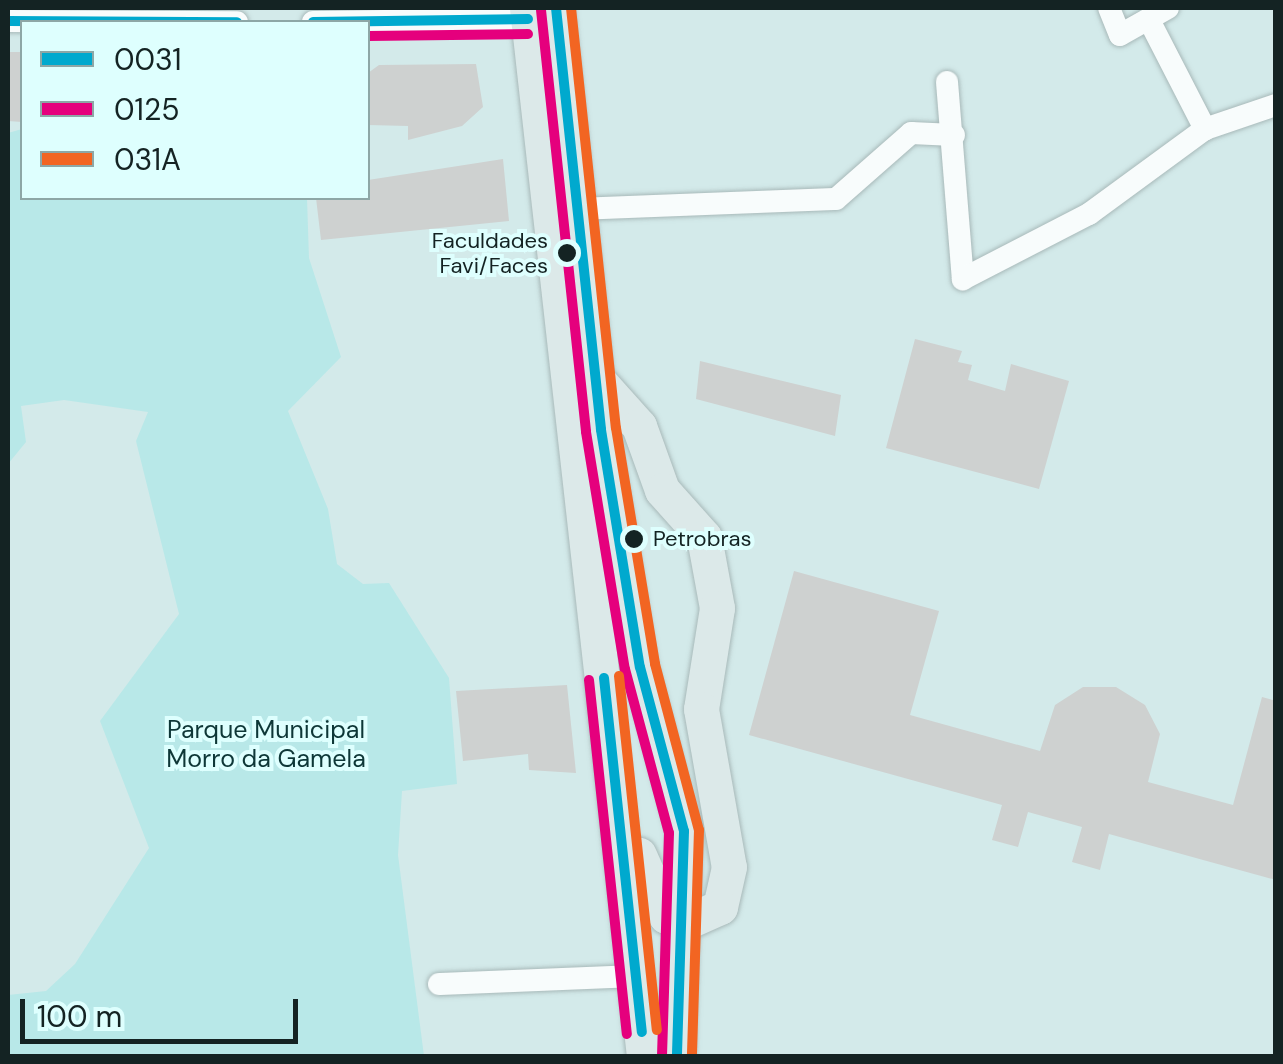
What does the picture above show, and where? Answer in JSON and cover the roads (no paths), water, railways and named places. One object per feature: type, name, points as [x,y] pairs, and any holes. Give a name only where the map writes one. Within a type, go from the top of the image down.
[{"type":"main road","points":[[537,11],[575,209],[594,377],[589,442],[640,667],[684,831],[686,922],[677,1046]]},
{"type":"main road","points":[[537,11],[589,442],[615,773],[644,1056]]},
{"type":"main road","points":[[594,377],[648,447],[662,490],[704,537],[712,564],[714,652],[702,709],[729,867],[677,1046]]},
{"type":"main road","points":[[589,442],[636,433],[648,447]]},
{"type":"main road","points":[[615,773],[655,906],[686,922],[720,908]]},
{"type":"street","points":[[1109,8],[1120,35],[1158,14],[1205,129]]},
{"type":"street","points":[[354,20],[537,11]]},
{"type":"street","points":[[947,82],[963,279],[1089,214],[1205,129],[1276,105]]},
{"type":"street","points":[[575,209],[836,199],[911,133],[954,135]]},
{"type":"street","points":[[439,984],[637,976]]},
{"type":"place","name":"Faculdades Favi/Faces","points":[[567,253]]},
{"type":"place","name":"Petrobras","points":[[634,539]]},
{"type":"park label","name":"Parque Municipal Morro da Gamela","points":[[266,746]]}]
